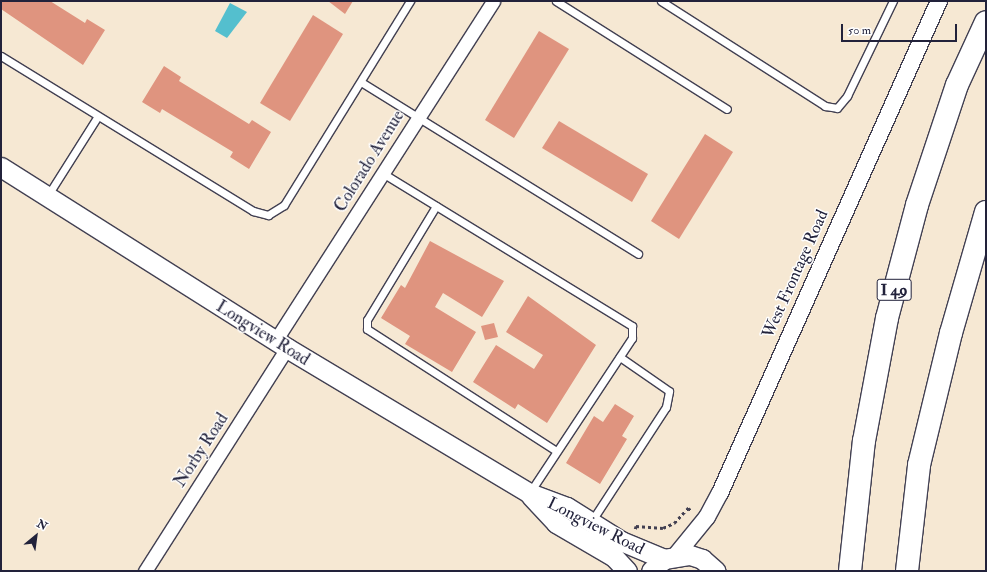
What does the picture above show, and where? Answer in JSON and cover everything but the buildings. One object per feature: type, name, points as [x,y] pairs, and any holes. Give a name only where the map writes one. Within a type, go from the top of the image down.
[{"type":"highway","name":"I 49","points":[[850,571],[864,442],[887,318],[917,205],[957,85],[986,22]]},
{"type":"highway","points":[[907,571],[919,465],[951,333],[986,212]]},
{"type":"main road","name":"Longview Road","points":[[1,167],[281,344],[529,493],[567,507],[621,541],[664,562],[702,559],[716,571]]},
{"type":"main road","name":"Longview Road","points":[[529,493],[556,523],[614,557],[627,571]]},
{"type":"street","name":"Colorado Avenue","points":[[281,344],[419,117],[493,1]]},
{"type":"street","name":"West Frontage Road","points":[[664,562],[707,517],[720,493],[939,1]]},
{"type":"street","name":"Norby Road","points":[[145,571],[281,344]]},
{"type":"lane","points":[[1,56],[253,210],[268,215],[284,205],[362,82],[410,1]]},
{"type":"lane","points":[[556,1],[727,109]]},
{"type":"lane","points":[[661,1],[825,106],[837,108],[847,96],[893,1]]},
{"type":"lane","points":[[362,82],[638,254]]},
{"type":"lane","points":[[48,196],[98,116]]},
{"type":"lane","points":[[384,174],[632,326],[632,338],[529,493]]},
{"type":"lane","points":[[436,206],[366,320],[367,329],[556,451]]},
{"type":"lane","points":[[591,522],[666,407],[669,391],[620,357]]},
{"type":"water","points":[[230,3],[247,12],[227,38],[215,31]]}]
